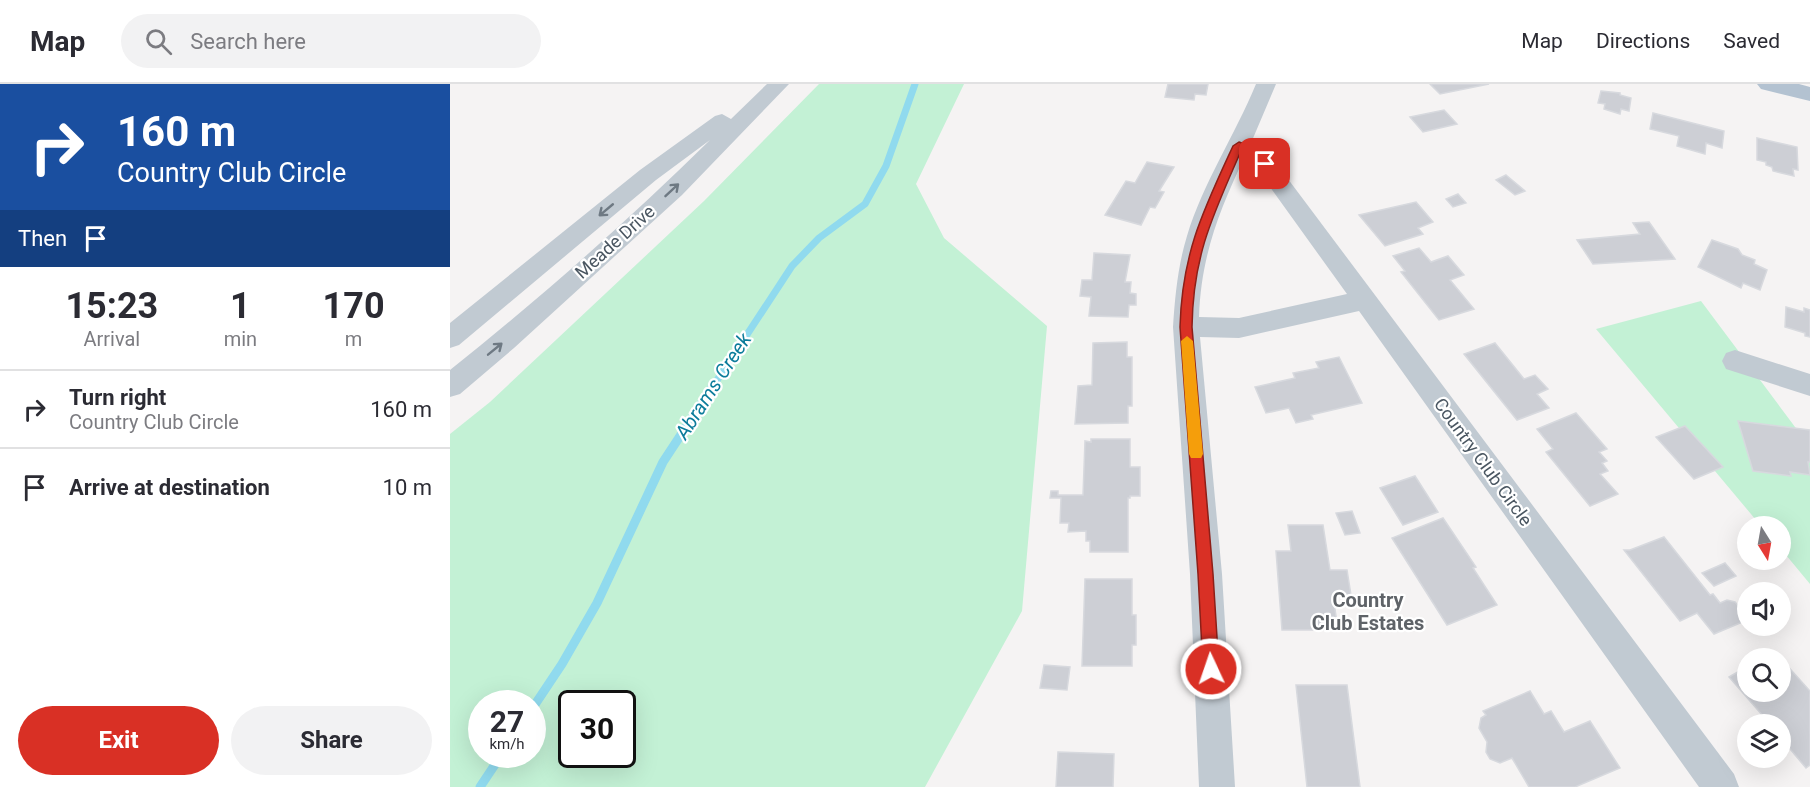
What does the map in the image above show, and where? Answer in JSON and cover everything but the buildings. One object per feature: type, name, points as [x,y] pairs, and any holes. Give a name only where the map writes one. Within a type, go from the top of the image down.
[{"type":"main road","points":[[1769,84],[1810,94]]},
{"type":"street","points":[[1217,787],[1206,574],[1186,327],[1187,303],[1195,252],[1203,224],[1266,84]]},
{"type":"street","name":"Meade Drive","points":[[450,338],[648,175],[708,130],[775,87]]},
{"type":"street","name":"Meade Drive","points":[[450,386],[505,341],[674,189],[775,87]]},
{"type":"street","name":"Country Club Circle","points":[[1239,146],[1252,151],[1265,164],[1720,787]]},
{"type":"street","points":[[1186,327],[1239,328],[1365,300]]},
{"type":"street","points":[[1735,361],[1810,385]]},
{"type":"green space","points":[[819,84],[964,84],[916,184],[944,238],[1047,326],[1022,611],[925,787],[450,787],[450,434],[490,402],[704,201]]},
{"type":"green space","points":[[1701,301],[1810,447],[1810,584],[1791,561],[1791,516],[1753,516],[1596,329]]},
{"type":"waterway","name":"Abrams Creek","points":[[714,385],[792,266],[819,238],[865,204],[886,166],[915,84]]},
{"type":"waterway","name":"Abrams Creek","points":[[545,690],[597,603],[663,462],[715,383]]},
{"type":"waterway","name":"Abrams Creek","points":[[480,787],[493,768]]},
{"type":"slow traffic","points":[[1187,341],[1196,454]]},
{"type":"district","name":"Country Club Estates","points":[[1368,612]]},
{"type":"route","points":[[1211,669],[1206,574],[1186,327],[1187,303],[1192,261],[1203,224],[1239,146],[1245,146],[1265,164]]}]
